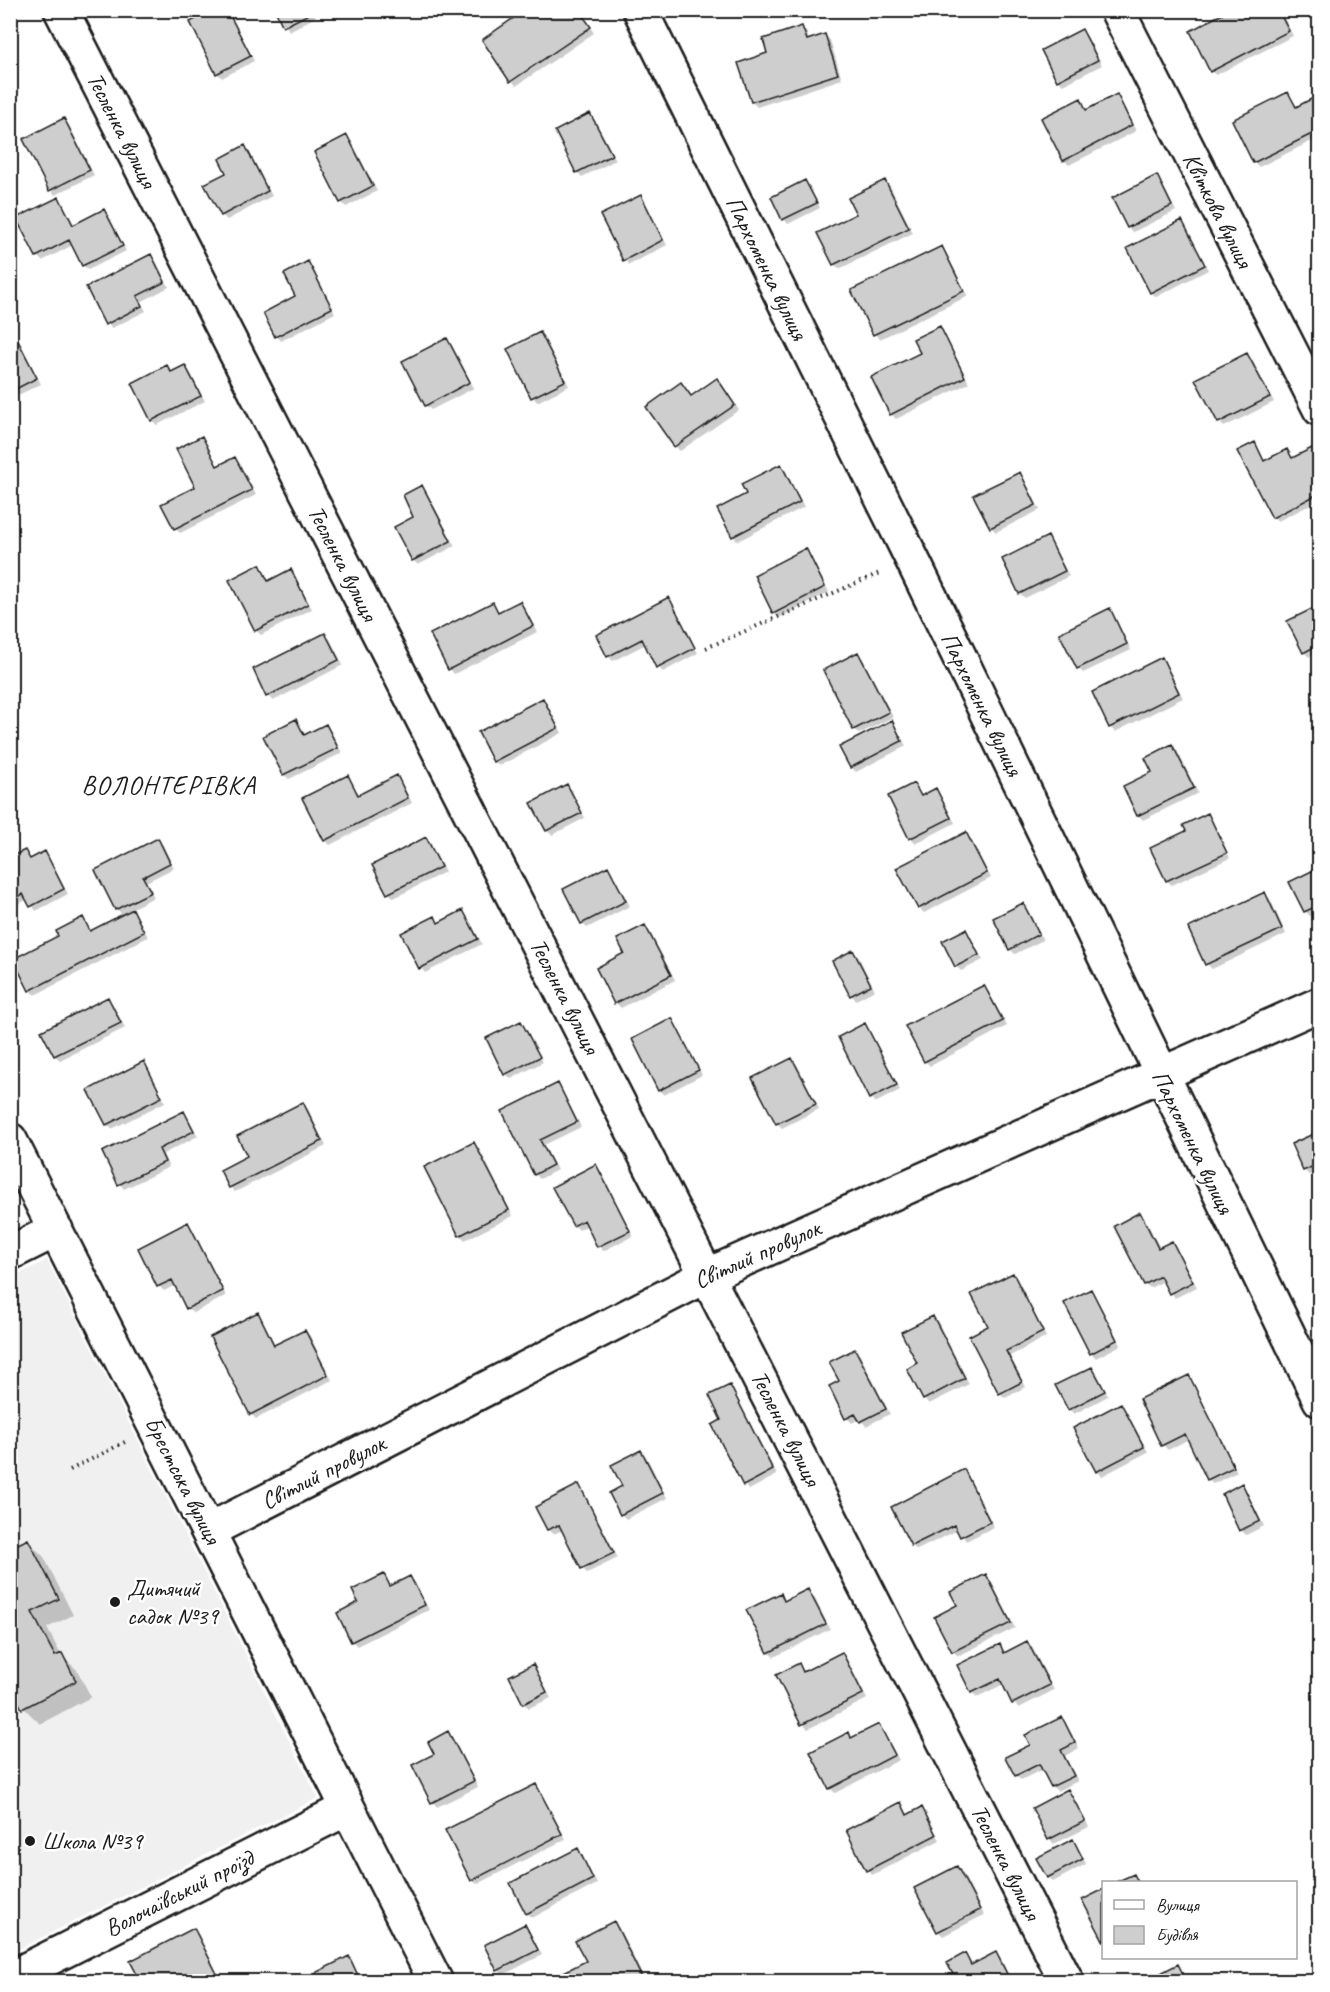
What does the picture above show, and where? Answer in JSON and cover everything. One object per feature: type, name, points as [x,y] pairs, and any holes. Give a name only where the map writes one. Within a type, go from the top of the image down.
[{"type":"street","name":"Тесленка вулиця","points":[[61,10],[1067,1982]]},
{"type":"street","name":"Пархоменка вулиця","points":[[639,10],[912,560],[1160,1075],[1320,1400]]},
{"type":"street","name":"Квіткова вулиця","points":[[1117,10],[1320,409]]},
{"type":"street","name":"Світлий провулок","points":[[208,1531],[708,1275],[1320,1004]]},
{"type":"street","name":"Брестська вулиця","points":[[10,1140],[436,1982]]},
{"type":"street","points":[[10,1253],[56,1230]]},
{"type":"street","name":"Волочаївський проїзд","points":[[10,1978],[348,1808]]},
{"type":"path","points":[[706,648],[912,560]]},
{"type":"path","points":[[70,1470],[155,1426]]},
{"type":"shaded area","name":"Дитячий садок №39","points":[[47,1260],[318,1798],[11,1953],[11,1278]]},
{"type":"building","points":[[213,10],[227,10],[251,56],[216,74],[190,22]]},
{"type":"building","points":[[275,10],[312,10],[313,12],[283,27]]},
{"type":"building","points":[[525,10],[579,10],[591,27],[510,82],[482,40]]},
{"type":"building","points":[[1229,10],[1278,10],[1289,31],[1210,72],[1190,31]]},
{"type":"building","points":[[802,26],[807,40],[825,34],[838,74],[751,102],[738,63],[767,53],[763,39]]},
{"type":"building","points":[[1082,29],[1098,60],[1057,81],[1041,50]]},
{"type":"building","points":[[1288,92],[1296,107],[1315,97],[1320,106],[1320,130],[1253,163],[1232,120]]},
{"type":"building","points":[[1117,94],[1132,125],[1063,161],[1041,118],[1081,98],[1086,110]]},
{"type":"building","points":[[590,113],[612,155],[576,173],[555,131]]},
{"type":"building","points":[[64,118],[90,170],[49,191],[23,139]]},
{"type":"building","points":[[347,135],[373,186],[340,203],[314,152]]},
{"type":"building","points":[[245,145],[268,191],[221,216],[204,184],[226,173],[219,159]]},
{"type":"building","points":[[1157,175],[1172,206],[1127,228],[1112,198]]},
{"type":"building","points":[[805,180],[817,203],[782,220],[771,197]]},
{"type":"building","points":[[885,180],[909,228],[833,265],[817,233],[856,214],[848,198]]},
{"type":"building","points":[[641,195],[663,240],[623,261],[600,215]]},
{"type":"building","points":[[59,197],[73,225],[104,209],[123,246],[82,266],[69,240],[36,257],[16,218]]},
{"type":"building","points":[[1182,220],[1205,265],[1150,293],[1127,248]]},
{"type":"building","points":[[942,246],[964,291],[873,335],[851,290]]},
{"type":"building","points":[[151,254],[165,282],[137,296],[142,306],[105,325],[86,287]]},
{"type":"building","points":[[308,261],[332,308],[275,337],[263,313],[295,296],[284,274]]},
{"type":"building","points":[[940,326],[965,377],[890,415],[871,377],[920,353],[913,339]]},
{"type":"building","points":[[540,332],[565,381],[531,398],[507,349]]},
{"type":"building","points":[[14,333],[37,378],[10,392],[10,335]]},
{"type":"building","points":[[447,338],[470,382],[425,406],[402,361]]},
{"type":"building","points":[[1247,353],[1270,397],[1218,423],[1195,379]]},
{"type":"building","points":[[167,365],[171,372],[185,365],[201,396],[151,421],[132,383]]},
{"type":"building","points":[[717,378],[735,405],[674,447],[646,407],[681,382],[691,396]]},
{"type":"building","points":[[202,436],[217,466],[235,457],[252,490],[174,529],[161,504],[195,487],[176,449]]},
{"type":"building","points":[[1255,442],[1264,461],[1287,449],[1292,458],[1314,447],[1320,457],[1320,493],[1272,518],[1237,451]]},
{"type":"building","points":[[781,464],[800,502],[732,537],[717,509],[746,494],[741,484]]},
{"type":"building","points":[[1020,472],[1036,505],[990,528],[973,495]]},
{"type":"building","points":[[422,485],[451,541],[412,561],[394,527],[413,517],[403,495]]},
{"type":"building","points":[[1048,536],[1065,571],[1019,594],[1002,559]]},
{"type":"building","points":[[806,548],[825,587],[773,614],[754,575]]},
{"type":"building","points":[[260,564],[268,581],[291,569],[308,604],[255,631],[229,580]]},
{"type":"building","points":[[669,597],[695,648],[656,668],[642,639],[607,657],[596,635]]},
{"type":"building","points":[[520,601],[533,626],[448,670],[430,634],[493,602],[498,612]]},
{"type":"building","points":[[1320,605],[1320,644],[1303,653],[1287,621]]},
{"type":"building","points":[[1110,608],[1127,644],[1077,669],[1059,633]]},
{"type":"building","points":[[325,633],[339,660],[266,697],[253,669]]},
{"type":"building","points":[[858,652],[889,712],[853,730],[823,670]]},
{"type":"building","points":[[1162,657],[1179,693],[1109,728],[1092,692]]},
{"type":"building","points":[[543,698],[558,728],[493,762],[478,732]]},
{"type":"building","points":[[296,719],[304,735],[326,724],[338,748],[283,775],[263,736]]},
{"type":"building","points":[[892,720],[902,741],[850,768],[839,747]]},
{"type":"building","points":[[1172,744],[1194,788],[1137,816],[1123,786],[1152,772],[1145,758]]},
{"type":"building","points":[[348,775],[358,795],[397,775],[408,798],[324,841],[302,798]]},
{"type":"building","points":[[914,783],[921,796],[936,788],[951,818],[909,839],[888,796]]},
{"type":"building","points":[[567,784],[582,813],[546,831],[531,803]]},
{"type":"building","points":[[1208,813],[1227,853],[1166,881],[1150,848],[1186,831],[1183,825]]},
{"type":"building","points":[[966,832],[987,873],[918,909],[896,868]]},
{"type":"building","points":[[426,837],[441,867],[387,894],[372,865]]},
{"type":"building","points":[[158,838],[170,863],[143,877],[151,892],[115,910],[95,870]]},
{"type":"building","points":[[25,850],[30,859],[45,851],[64,889],[30,907],[23,894],[10,901],[10,857]]},
{"type":"building","points":[[608,866],[626,901],[581,924],[563,889]]},
{"type":"building","points":[[1320,867],[1320,912],[1317,906],[1304,912],[1289,882]]},
{"type":"building","points":[[1265,892],[1282,929],[1205,965],[1188,928]]},
{"type":"building","points":[[1023,903],[1039,934],[1009,950],[993,918]]},
{"type":"building","points":[[133,909],[144,932],[29,991],[13,959],[58,936],[56,931],[83,917],[90,931]]},
{"type":"building","points":[[463,910],[478,939],[419,969],[401,933],[435,916],[438,923]]},
{"type":"building","points":[[645,925],[671,975],[614,1004],[596,968],[624,953],[617,939]]},
{"type":"building","points":[[966,929],[979,955],[955,967],[942,941]]},
{"type":"building","points":[[853,950],[871,985],[850,996],[832,961]]},
{"type":"building","points":[[984,985],[1003,1021],[924,1062],[905,1026]]},
{"type":"building","points":[[108,997],[121,1023],[54,1056],[41,1031]]},
{"type":"building","points":[[672,1018],[699,1070],[658,1091],[632,1039]]},
{"type":"building","points":[[521,1021],[540,1057],[504,1075],[486,1038]]},
{"type":"building","points":[[865,1023],[897,1085],[869,1099],[838,1037]]},
{"type":"building","points":[[792,1058],[816,1104],[776,1124],[752,1078]]},
{"type":"building","points":[[144,1061],[162,1097],[106,1125],[88,1090]]},
{"type":"building","points":[[558,1083],[577,1122],[540,1140],[553,1165],[534,1175],[502,1111]]},
{"type":"building","points":[[303,1102],[322,1141],[229,1188],[220,1170],[247,1156],[237,1136]]},
{"type":"building","points":[[184,1111],[194,1131],[159,1149],[165,1162],[118,1185],[102,1152]]},
{"type":"building","points":[[1320,1131],[1320,1163],[1303,1171],[1291,1144]]},
{"type":"building","points":[[474,1142],[509,1210],[459,1236],[424,1167]]},
{"type":"building","points":[[596,1164],[630,1231],[597,1247],[584,1220],[573,1226],[552,1187]]},
{"type":"building","points":[[1140,1212],[1158,1248],[1172,1241],[1193,1282],[1169,1294],[1160,1276],[1144,1285],[1114,1226]]},
{"type":"building","points":[[188,1222],[223,1291],[186,1309],[172,1280],[157,1287],[138,1248]]},
{"type":"building","points":[[1013,1273],[1043,1332],[1006,1351],[1022,1382],[999,1394],[969,1336],[988,1326],[971,1294]]},
{"type":"building","points":[[1091,1289],[1117,1340],[1090,1354],[1064,1303]]},
{"type":"building","points":[[258,1312],[274,1345],[305,1330],[328,1375],[250,1415],[210,1337]]},
{"type":"building","points":[[933,1316],[965,1378],[923,1400],[907,1369],[917,1363],[901,1332]]},
{"type":"building","points":[[855,1349],[886,1409],[860,1422],[855,1414],[845,1419],[829,1386],[839,1381],[829,1362]]},
{"type":"building","points":[[1092,1367],[1105,1391],[1068,1410],[1055,1385]]},
{"type":"building","points":[[1189,1375],[1234,1467],[1207,1480],[1185,1434],[1161,1446],[1139,1399]]},
{"type":"building","points":[[730,1385],[773,1470],[743,1486],[712,1425],[721,1420],[709,1395]]},
{"type":"building","points":[[1121,1403],[1144,1447],[1096,1472],[1073,1428]]},
{"type":"building","points":[[641,1450],[663,1493],[620,1515],[609,1493],[622,1486],[611,1465]]},
{"type":"building","points":[[964,1469],[990,1522],[960,1537],[954,1525],[911,1546],[891,1507]]},
{"type":"building","points":[[1242,1483],[1260,1521],[1239,1531],[1222,1494]]},
{"type":"building","points":[[579,1484],[614,1553],[581,1569],[559,1525],[547,1530],[535,1507]]},
{"type":"building","points":[[28,1539],[59,1599],[32,1612],[55,1656],[62,1653],[76,1681],[22,1709],[10,1686],[10,1548]]},
{"type":"building","points":[[384,1574],[390,1586],[410,1576],[425,1605],[351,1642],[337,1613],[358,1602],[352,1590]]},
{"type":"building","points":[[986,1574],[1011,1623],[952,1652],[934,1617],[957,1605],[950,1592]]},
{"type":"building","points":[[808,1589],[826,1624],[768,1653],[746,1610],[781,1593],[784,1601]]},
{"type":"building","points":[[1027,1641],[1050,1685],[1012,1704],[1000,1679],[971,1693],[957,1665],[1000,1644],[1004,1653]]},
{"type":"building","points":[[842,1652],[863,1694],[801,1725],[776,1675],[799,1663],[803,1672]]},
{"type":"building","points":[[533,1664],[547,1692],[523,1704],[509,1676]]},
{"type":"building","points":[[1062,1717],[1075,1743],[1061,1750],[1074,1776],[1051,1787],[1039,1764],[1015,1776],[1005,1757],[1030,1745],[1025,1735]]},
{"type":"building","points":[[879,1724],[895,1755],[829,1789],[810,1752],[849,1732],[851,1738]]},
{"type":"building","points":[[448,1731],[474,1781],[431,1803],[412,1765],[434,1754],[428,1742]]},
{"type":"building","points":[[536,1784],[562,1834],[471,1881],[445,1830]]},
{"type":"building","points":[[1068,1789],[1085,1821],[1048,1840],[1032,1808]]},
{"type":"building","points":[[901,1802],[907,1815],[922,1807],[936,1835],[866,1871],[846,1830]]},
{"type":"building","points":[[1073,1839],[1083,1859],[1047,1878],[1036,1858]]},
{"type":"building","points":[[578,1848],[593,1879],[526,1914],[510,1883]]},
{"type":"building","points":[[957,1866],[980,1910],[937,1932],[914,1888]]},
{"type":"building","points":[[1134,1874],[1138,1881],[1118,1881]]},
{"type":"building","points":[[1102,1890],[1102,1938],[1082,1900]]},
{"type":"building","points":[[614,1921],[644,1982],[551,1982],[550,1979],[586,1961],[575,1941]]},
{"type":"building","points":[[525,1924],[538,1950],[497,1971],[484,1945]]},
{"type":"building","points":[[194,1928],[221,1982],[141,1982],[130,1961]]},
{"type":"building","points":[[996,1952],[1010,1980],[1007,1982],[957,1982],[947,1963],[965,1953],[971,1965]]},
{"type":"building","points":[[349,1956],[361,1982],[319,1982],[315,1973]]},
{"type":"building","points":[[1178,1964],[1187,1982],[1153,1982],[1151,1978]]},
{"type":"place","name":"Дитячий садок №39","points":[[115,1602]]},
{"type":"place","name":"Школа №39","points":[[30,1841]]},
{"type":"district","name":"ВОЛОНТЕРІВКА","points":[[169,785]]}]
